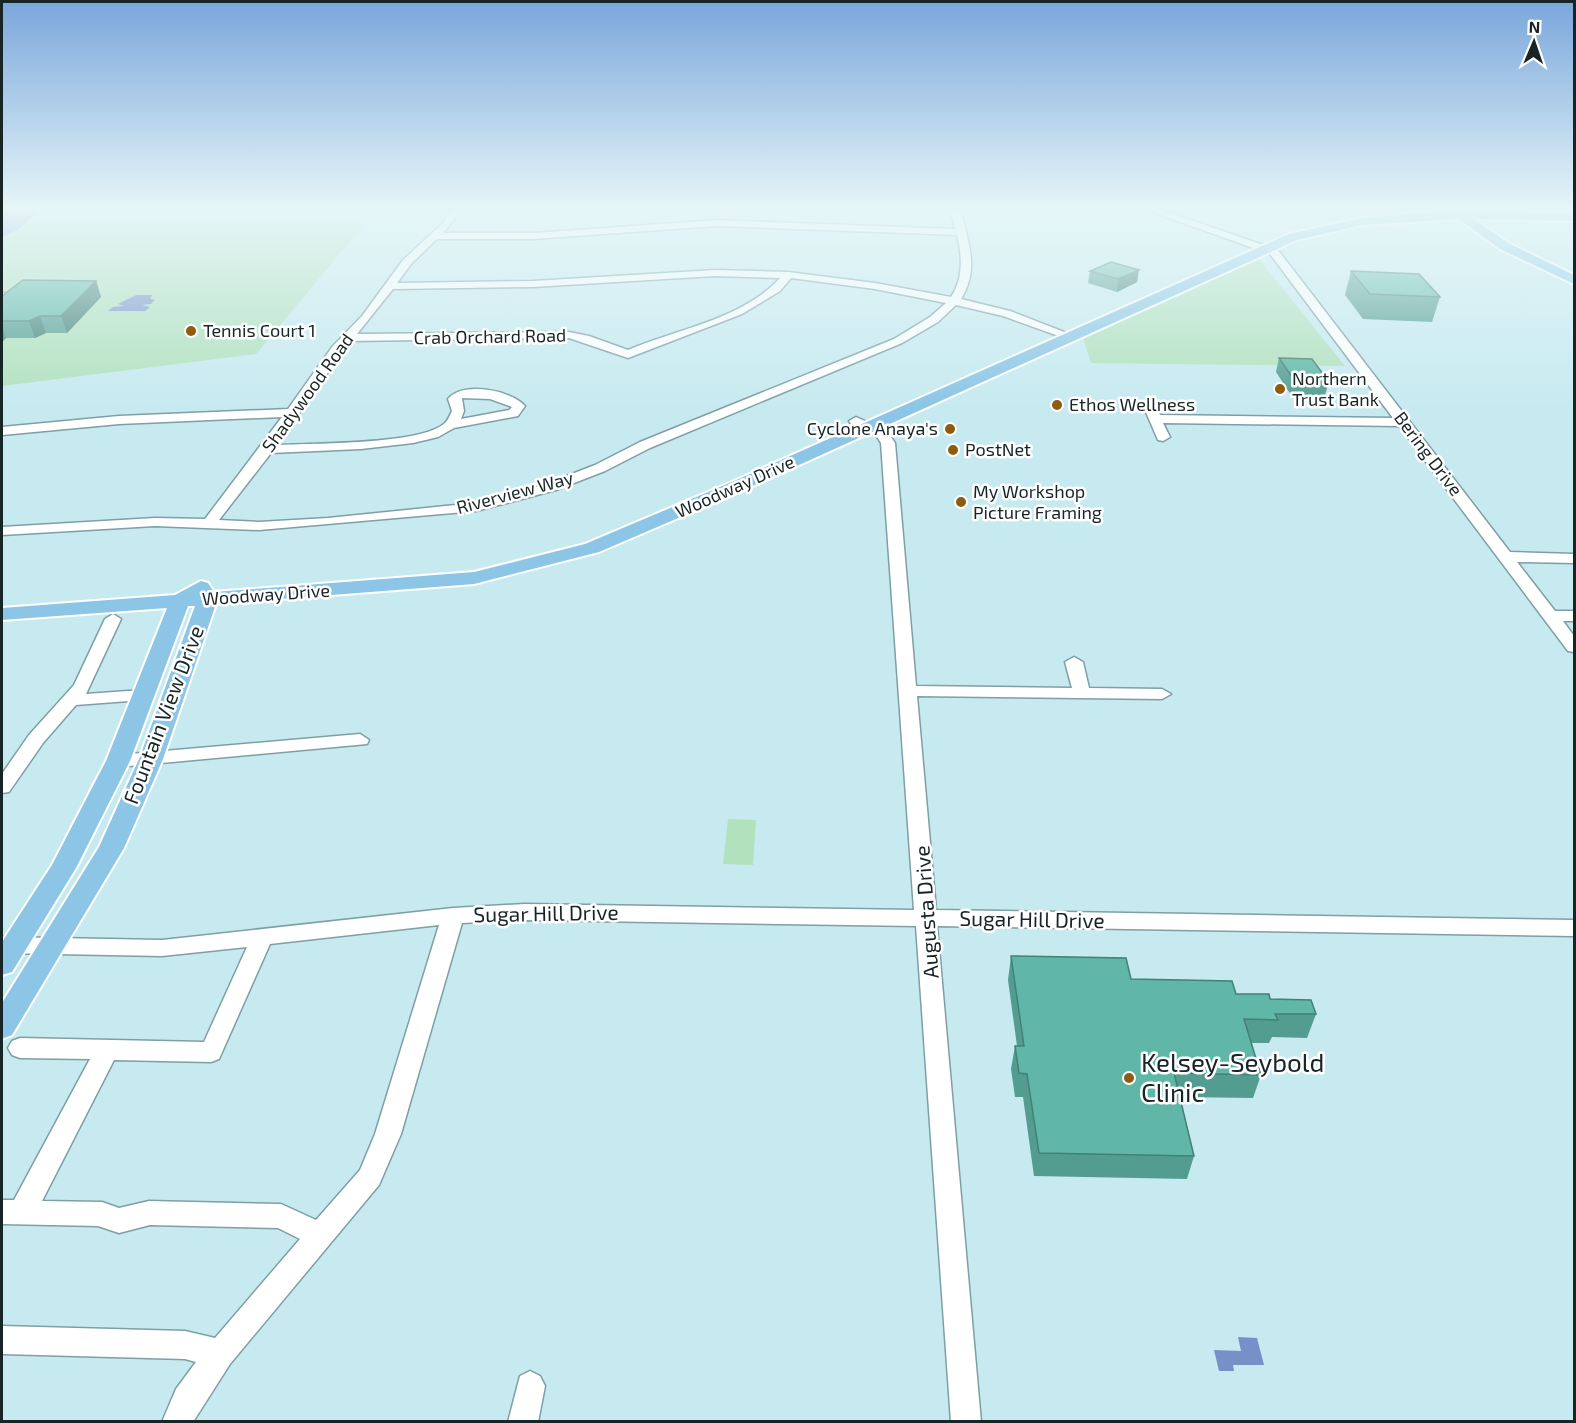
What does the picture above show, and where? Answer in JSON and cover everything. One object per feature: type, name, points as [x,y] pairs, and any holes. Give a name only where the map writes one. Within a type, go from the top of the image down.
[{"type":"main road","name":"Woodway Drive","points":[[2,601],[204,593],[411,578],[474,578],[592,548],[733,481],[1193,275]]},
{"type":"main road","name":"Woodway Drive","points":[[2,614],[180,601],[204,593]]},
{"type":"main road","name":"Fountain View Drive","points":[[2,1027],[111,848],[151,759],[204,593]]},
{"type":"main road","name":"Fountain View Drive","points":[[5,952],[63,868],[117,761],[180,601]]},
{"type":"street","name":"Shadywood Road","points":[[208,525],[267,449],[336,349],[398,275]]},
{"type":"street","points":[[391,286],[533,284],[676,275]]},
{"type":"street","name":"Crab Orchard Road","points":[[347,338],[569,335],[585,338],[628,354],[750,307],[774,292],[788,275]]},
{"type":"street","points":[[791,275],[875,286],[954,301],[1006,313],[1064,333]]},
{"type":"street","points":[[954,301],[967,275]]},
{"type":"street","name":"Bering Drive","points":[[1292,275],[1575,647]]},
{"type":"street","points":[[2,295],[9,300],[2,305]]},
{"type":"street","name":"Riverview Way","points":[[2,531],[155,522],[208,525],[328,522],[476,507],[551,488],[600,468],[645,445],[897,342],[921,329],[954,301]]},
{"type":"street","points":[[267,449],[386,442],[423,436],[450,425],[513,413],[519,406],[513,401],[458,395],[454,399],[458,411],[450,425]]},
{"type":"street","points":[[2,431],[119,420],[290,413]]},
{"type":"street","points":[[1163,437],[1153,413],[1345,420],[1401,418]]},
{"type":"street","name":"Augusta Drive","points":[[863,424],[882,434],[888,442],[899,553],[966,1422]]},
{"type":"street","points":[[1507,557],[1575,558]]},
{"type":"street","points":[[1552,616],[1575,616]]},
{"type":"street","points":[[2,787],[36,739],[71,700],[90,673],[113,619]]},
{"type":"street","points":[[1074,662],[1082,693]]},
{"type":"street","points":[[908,691],[1162,694]]},
{"type":"street","points":[[71,700],[142,695]]},
{"type":"street","points":[[117,761],[360,740]]},
{"type":"street","name":"Sugar Hill Drive","points":[[5,952],[51,946],[162,948],[453,916],[566,912],[1575,928]]},
{"type":"street","name":"Sugar Hill Drive","points":[[177,1422],[187,1400],[220,1354],[370,1177],[388,1134],[453,916]]},
{"type":"street","points":[[20,1048],[211,1052],[263,936]]},
{"type":"street","points":[[107,1050],[12,1212],[102,1214],[110,1220],[135,1221],[149,1213],[281,1216],[321,1236]]},
{"type":"street","points":[[2,1340],[184,1345],[220,1354]]},
{"type":"street","points":[[524,1422],[530,1386]]},
{"type":"green space","points":[[2,275],[322,275],[256,354],[2,386]]},
{"type":"green space","points":[[1222,275],[1272,275],[1345,366],[1091,363],[1083,338]]},
{"type":"green space","points":[[728,819],[756,820],[753,865],[723,864]]},
{"type":"water","points":[[136,295],[152,295],[150,299],[155,300],[151,304],[142,305],[150,307],[145,311],[108,311],[113,307],[124,306],[118,304]]},
{"type":"water","points":[[1238,1337],[1257,1338],[1264,1365],[1233,1365],[1234,1371],[1219,1371],[1214,1350],[1241,1351]]},
{"type":"building","points":[[1105,275],[1126,275],[1118,279]]},
{"type":"building","points":[[1355,275],[1420,275],[1440,297],[1370,294]]},
{"type":"building","points":[[23,280],[96,281],[61,316],[40,316],[29,321],[2,321],[2,296]]},
{"type":"building","points":[[1279,358],[1312,359],[1329,382],[1295,381]]},
{"type":"building","name":"Kelsey-Seybold Clinic","points":[[1011,956],[1126,958],[1131,979],[1232,981],[1236,994],[1269,994],[1270,999],[1311,1000],[1316,1014],[1275,1014],[1278,1020],[1244,1019],[1261,1075],[1174,1073],[1194,1156],[1039,1153],[1027,1074],[1019,1073],[1015,1046],[1024,1046]]},
{"type":"place","name":"Tennis Court 1","points":[[191,331]]},
{"type":"place","name":"Northern Trust Bank","points":[[1280,389]]},
{"type":"place","name":"Ethos Wellness","points":[[1057,405]]},
{"type":"place","name":"Cyclone Anaya's","points":[[950,429]]},
{"type":"place","name":"PostNet","points":[[953,450]]},
{"type":"place","name":"My Workshop Picture Framing","points":[[961,502]]},
{"type":"place","name":"Kelsey-Seybold Clinic","points":[[1129,1078]]}]
